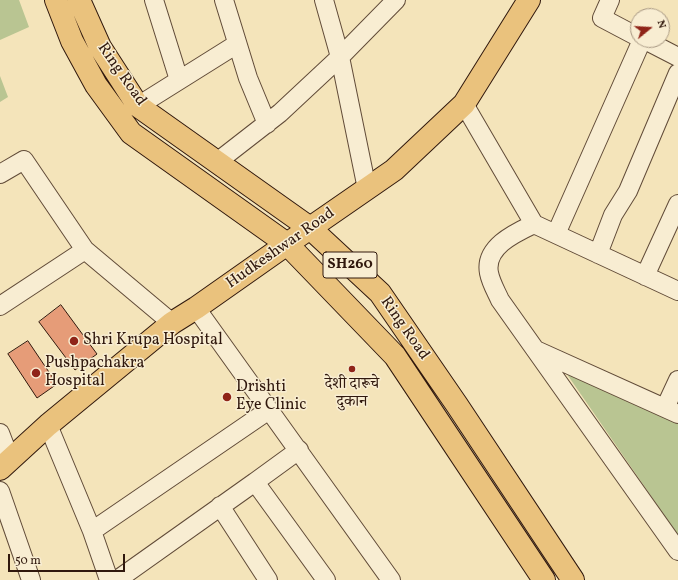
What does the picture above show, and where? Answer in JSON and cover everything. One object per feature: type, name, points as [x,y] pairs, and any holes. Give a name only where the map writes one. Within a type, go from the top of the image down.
[{"type":"main road","name":"Ring Road","points":[[56,0],[72,41],[96,85],[130,133],[287,244],[395,356],[544,580]]},
{"type":"main road","name":"Ring Road","points":[[79,0],[100,47],[138,106],[310,228],[380,293],[458,405],[573,580]]},
{"type":"main road","name":"Hudkeshwar Road","points":[[5,464],[48,425],[172,323],[196,308],[394,170],[464,104],[529,0]]},
{"type":"street","points":[[154,0],[179,80]]},
{"type":"street","points":[[224,0],[248,78],[267,124]]},
{"type":"street","points":[[324,0],[340,58],[367,189]]},
{"type":"street","points":[[217,162],[280,113],[340,58],[396,0]]},
{"type":"street","points":[[610,0],[602,18],[630,33]]},
{"type":"street","points":[[138,106],[237,44]]},
{"type":"street","points":[[556,234],[639,48]]},
{"type":"street","points":[[659,48],[678,57]]},
{"type":"street","points":[[598,254],[613,216],[628,192],[678,73]]},
{"type":"street","points":[[464,104],[534,224],[678,291]]},
{"type":"street","points":[[0,174],[24,160],[85,250],[172,323]]},
{"type":"street","points":[[645,276],[678,204]]},
{"type":"street","points":[[534,224],[512,234],[494,250],[489,263],[489,272],[500,300],[678,551]]},
{"type":"street","points":[[0,306],[85,250]]},
{"type":"street","points":[[196,308],[391,580]]},
{"type":"street","points":[[535,350],[671,411],[678,380]]},
{"type":"street","points":[[92,531],[269,410]]},
{"type":"street","points":[[48,425],[92,531],[109,580]]},
{"type":"street","points":[[0,433],[5,464]]},
{"type":"street","points":[[117,580],[299,450]]},
{"type":"street","points":[[255,482],[326,580]]},
{"type":"street","points":[[0,491],[31,580]]},
{"type":"street","points":[[220,506],[268,580]]},
{"type":"green space","points":[[0,0],[19,0],[29,27],[0,40]]},
{"type":"green space","points":[[0,76],[8,97],[0,102]]},
{"type":"green space","points":[[562,367],[678,422],[678,535]]},
{"type":"building","points":[[61,305],[97,354],[75,370],[39,322]]},
{"type":"building","points":[[28,341],[57,384],[37,398],[8,354]]},
{"type":"place","name":"Shri Krupa Hospital","points":[[74,341]]},
{"type":"place","name":"देशी दारूचे दुकान","points":[[352,369]]},
{"type":"place","name":"Pushpachakra Hospital","points":[[36,373]]},
{"type":"place","name":"Drishti Eye Clinic","points":[[227,397]]}]
